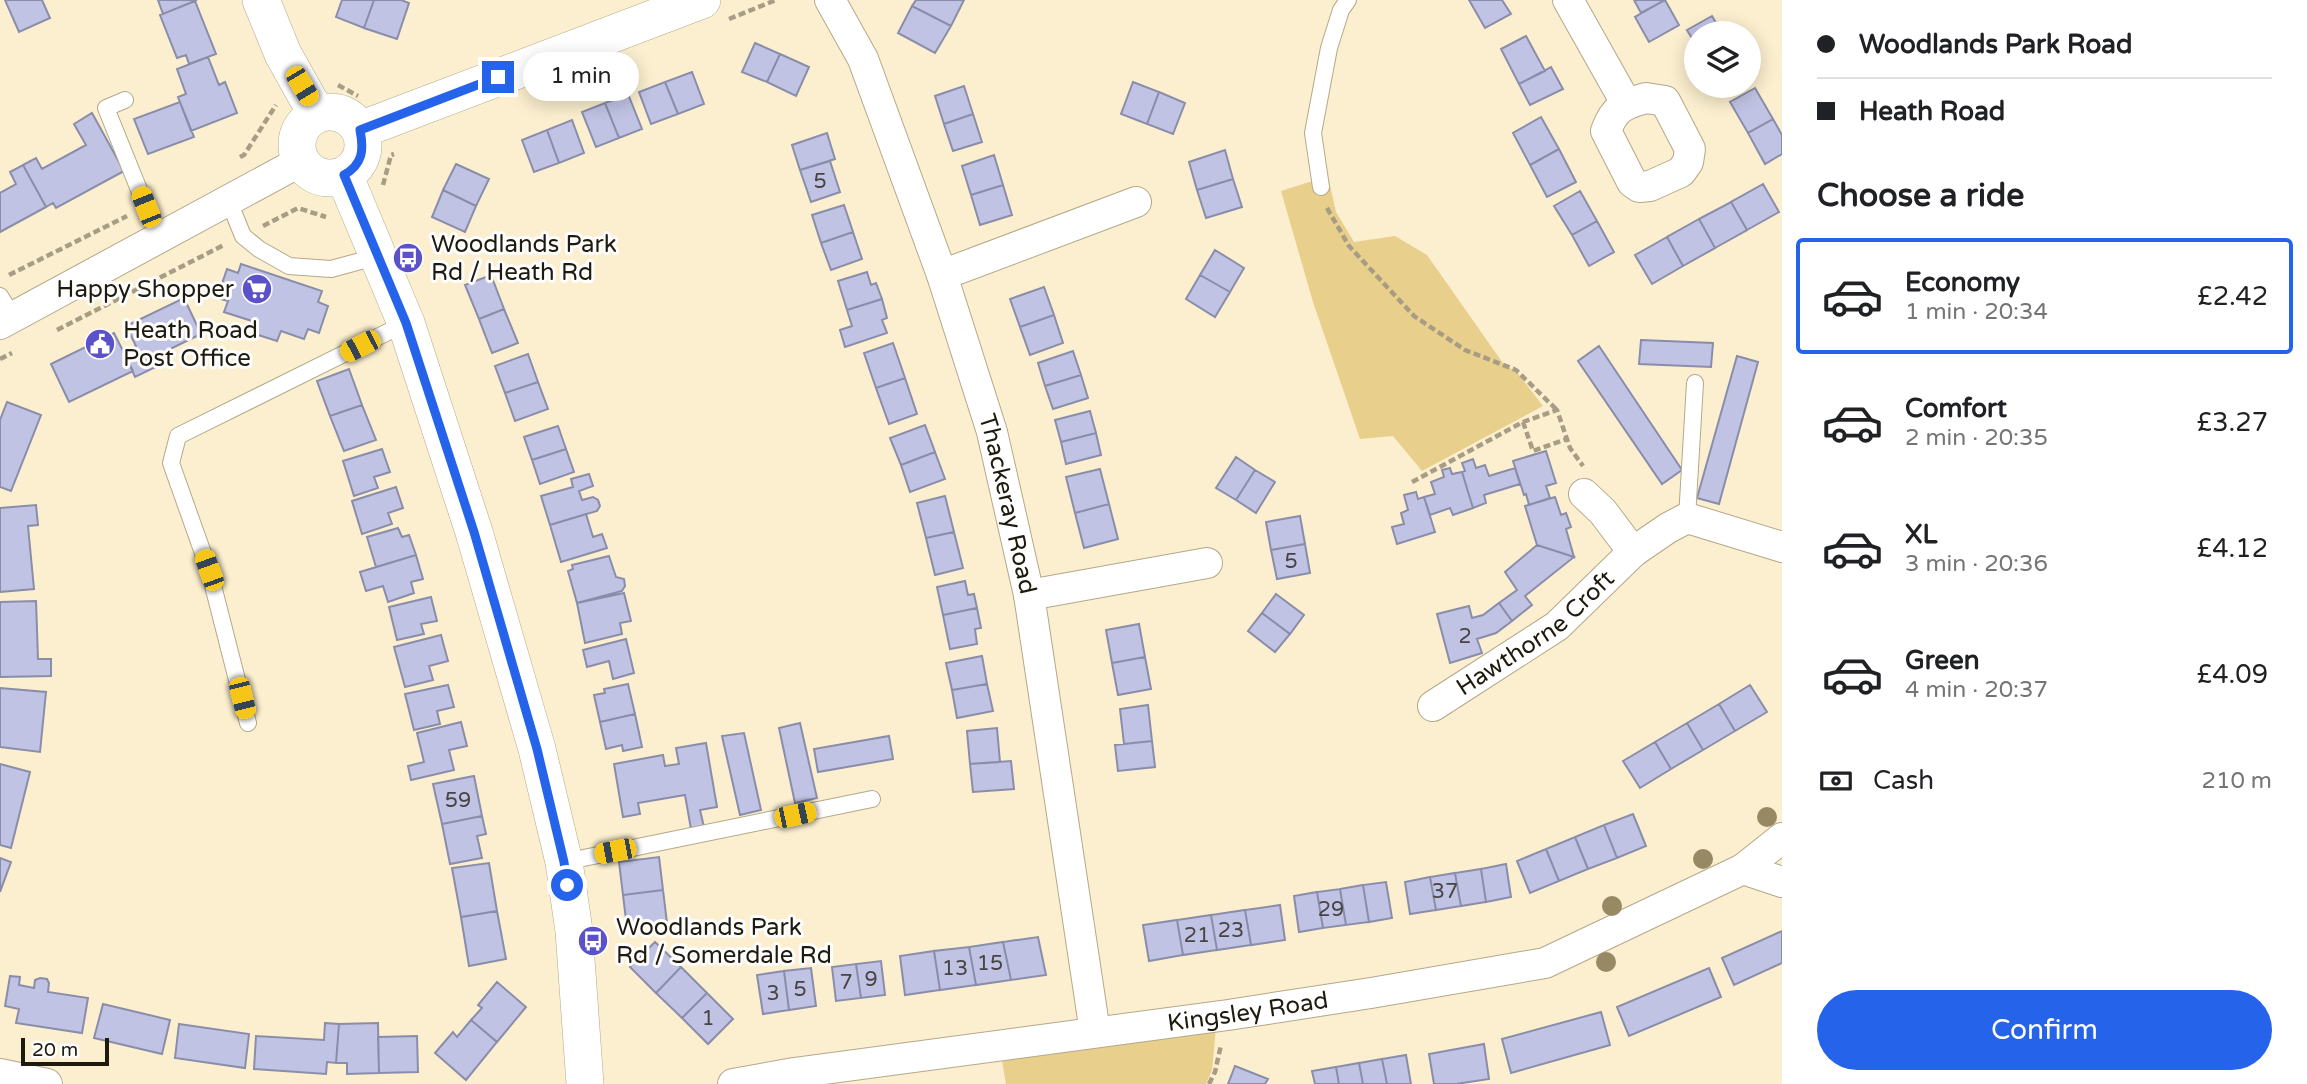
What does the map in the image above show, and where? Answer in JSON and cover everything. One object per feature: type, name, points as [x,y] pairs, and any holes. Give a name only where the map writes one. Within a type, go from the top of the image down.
[{"type":"street","points":[[261,0],[283,54],[297,102],[302,126],[297,139],[297,150],[301,161],[310,172],[326,178],[344,175],[358,163],[364,146],[361,114]]},
{"type":"street","name":"Thackeray Road","points":[[830,0],[863,59],[942,275],[992,432],[1028,595],[1095,1032]]},
{"type":"street","points":[[1568,0],[1626,103]]},
{"type":"street","points":[[297,102],[349,117],[713,10]]},
{"type":"street","points":[[4,312],[161,235],[301,161]]},
{"type":"street","points":[[344,175],[406,323],[474,532],[537,749],[564,862],[574,931],[585,1084]]},
{"type":"street","points":[[942,275],[1136,202]]},
{"type":"street","name":"Hawthorne Croft","points":[[1584,495],[1603,512],[1633,552]]},
{"type":"street","points":[[1687,519],[1782,547]]},
{"type":"street","name":"Hawthorne Croft","points":[[1433,706],[1557,626],[1633,552],[1668,528],[1687,519]]},
{"type":"street","points":[[1028,595],[1207,563]]},
{"type":"street","name":"Kingsley Road","points":[[733,1084],[794,1073],[1371,993],[1545,963],[1743,869],[1782,838]]},
{"type":"street","points":[[1743,869],[1782,882]]},
{"type":"street","points":[[0,1074],[47,1084]]},
{"type":"lane","points":[[1321,187],[1313,133],[1329,48],[1341,10],[1348,0]]},
{"type":"lane","points":[[125,100],[106,108],[146,207],[161,235]]},
{"type":"lane","points":[[228,199],[243,236],[259,249],[289,266],[331,269],[379,256]]},
{"type":"lane","points":[[248,723],[209,570],[171,463],[178,436],[406,323]]},
{"type":"lane","points":[[1687,519],[1695,383]]},
{"type":"lane","points":[[564,862],[872,799]]},
{"type":"path","points":[[713,10],[776,0]]},
{"type":"path","points":[[297,102],[324,77],[361,114]]},
{"type":"path","points":[[48,334],[298,208],[342,222],[363,220],[375,215],[391,155],[404,150]]},
{"type":"path","points":[[1321,187],[1329,214],[1349,246],[1414,316],[1465,350],[1516,370],[1557,410],[1575,457],[1597,481],[1584,495]]},
{"type":"path","points":[[0,359],[12,353]]},
{"type":"path","points":[[1412,482],[1523,422],[1557,410]]},
{"type":"path","points":[[1523,422],[1533,451],[1567,439]]},
{"type":"path","points":[[1209,1084],[1215,1072],[1228,1014]]},
{"type":"shaded area","points":[[1329,181],[1336,212],[1354,242],[1395,236],[1427,255],[1505,366],[1516,371],[1543,406],[1422,471],[1393,436],[1360,439],[1313,302],[1281,191],[1309,182]]},
{"type":"shaded area","points":[[1216,1027],[1212,1070],[1206,1084],[1006,1084],[1002,1061]]},
{"type":"building","points":[[5,0],[42,0],[50,18],[19,32]]},
{"type":"building","points":[[158,0],[197,0],[163,14]]},
{"type":"building","points":[[342,0],[374,0],[364,28],[336,17]]},
{"type":"building","points":[[374,0],[401,0],[409,3],[397,39],[364,28]]},
{"type":"building","points":[[916,0],[964,0],[951,26],[912,6]]},
{"type":"building","points":[[1469,0],[1502,0],[1511,14],[1485,28]]},
{"type":"building","points":[[1634,0],[1665,0],[1641,13]]},
{"type":"building","points":[[1665,0],[1679,25],[1649,42],[1635,17]]},
{"type":"building","points":[[195,1],[216,54],[189,64],[186,55],[177,58],[160,15]]},
{"type":"building","points":[[912,6],[951,26],[935,53],[898,33]]},
{"type":"building","points":[[1526,36],[1545,71],[1519,84],[1501,49]]},
{"type":"building","points":[[755,43],[780,54],[767,82],[742,72]]},
{"type":"building","points":[[780,54],[809,67],[796,96],[767,82]]},
{"type":"building","points":[[208,57],[219,85],[225,82],[237,113],[191,131],[178,97],[186,94],[177,69]]},
{"type":"building","points":[[1551,67],[1563,89],[1530,105],[1519,84]]},
{"type":"building","points":[[692,72],[704,104],[678,114],[665,82]]},
{"type":"building","points":[[665,82],[678,114],[651,124],[639,92]]},
{"type":"building","points":[[1133,82],[1159,92],[1147,124],[1121,114]]},
{"type":"building","points":[[964,86],[973,114],[944,124],[935,96]]},
{"type":"building","points":[[1159,92],[1185,103],[1173,134],[1147,124]]},
{"type":"building","points":[[628,94],[642,129],[619,138],[605,103]]},
{"type":"building","points":[[1737,98],[1761,98],[1773,119],[1748,133],[1730,102]]},
{"type":"building","points":[[180,102],[194,137],[148,154],[134,119]]},
{"type":"building","points":[[605,103],[619,138],[596,147],[582,112]]},
{"type":"building","points":[[92,113],[124,171],[56,208],[53,203],[46,207],[23,165],[36,158],[42,169],[86,145],[74,124]]},
{"type":"building","points":[[973,114],[982,142],[953,151],[944,124]]},
{"type":"building","points":[[1541,117],[1559,149],[1530,165],[1513,133]]},
{"type":"building","points":[[1773,119],[1782,135],[1782,154],[1765,164],[1748,133]]},
{"type":"building","points":[[572,120],[584,153],[559,163],[547,130]]},
{"type":"building","points":[[547,130],[559,163],[534,172],[522,140]]},
{"type":"building","points":[[827,133],[835,159],[800,170],[792,145]]},
{"type":"building","points":[[1559,149],[1576,182],[1547,197],[1530,165]]},
{"type":"building","points":[[1225,150],[1233,179],[1197,190],[1189,162]]},
{"type":"building","points":[[994,155],[1003,185],[971,195],[962,166]]},
{"type":"building","points":[[830,161],[840,192],[811,202],[800,170]]},
{"type":"building","points":[[456,164],[489,179],[476,206],[443,190]]},
{"type":"building","points":[[23,165],[46,207],[0,232],[0,193],[16,184],[10,172]]},
{"type":"building","points":[[1233,179],[1242,207],[1206,218],[1197,190]]},
{"type":"building","points":[[1763,184],[1779,212],[1747,230],[1731,202]]},
{"type":"building","points":[[1003,185],[1012,215],[980,225],[971,195]]},
{"type":"building","points":[[443,190],[476,206],[465,232],[432,217]]},
{"type":"building","points":[[1580,191],[1597,221],[1572,235],[1554,206]]},
{"type":"building","points":[[1731,202],[1747,230],[1715,248],[1699,219]]},
{"type":"building","points":[[844,205],[853,232],[821,243],[812,215]]},
{"type":"building","points":[[1699,219],[1715,248],[1683,266],[1667,237]]},
{"type":"building","points":[[1597,221],[1614,252],[1589,266],[1572,235]]},
{"type":"building","points":[[853,232],[862,259],[831,270],[821,243]]},
{"type":"building","points":[[1667,237],[1683,266],[1652,284],[1635,255]]},
{"type":"building","points":[[1215,250],[1244,268],[1230,292],[1200,275]]},
{"type":"building","points":[[241,264],[322,291],[318,302],[328,306],[319,333],[308,329],[304,339],[281,331],[277,341],[252,333],[255,322],[224,312],[228,301],[217,298],[227,269],[238,273]]},
{"type":"building","points":[[867,272],[871,285],[876,283],[882,299],[847,310],[838,281]]},
{"type":"building","points":[[491,275],[504,309],[479,319],[465,285]]},
{"type":"building","points":[[1200,275],[1230,292],[1215,317],[1186,299]]},
{"type":"building","points":[[1044,287],[1054,315],[1020,327],[1010,299]]},
{"type":"building","points":[[184,298],[201,334],[166,351],[170,360],[135,377],[124,352],[136,346],[126,326]]},
{"type":"building","points":[[882,299],[887,318],[882,320],[887,333],[845,347],[840,330],[852,326],[847,310]]},
{"type":"building","points":[[504,309],[518,343],[492,353],[479,319]]},
{"type":"building","points":[[1054,315],[1063,343],[1030,355],[1020,327]]},
{"type":"building","points":[[114,333],[133,371],[69,402],[51,364]]},
{"type":"building","points":[[1641,340],[1713,343],[1711,367],[1639,364]]},
{"type":"building","points":[[893,343],[905,378],[876,388],[864,353]]},
{"type":"building","points":[[1599,346],[1682,470],[1662,484],[1578,361]]},
{"type":"building","points":[[1073,351],[1081,375],[1045,386],[1038,363]]},
{"type":"building","points":[[528,354],[538,382],[505,393],[495,366]]},
{"type":"building","points":[[1737,356],[1758,362],[1719,504],[1697,498]]},
{"type":"building","points":[[349,369],[362,405],[330,416],[317,381]]},
{"type":"building","points":[[1081,375],[1088,398],[1053,409],[1045,386]]},
{"type":"building","points":[[905,378],[917,414],[889,424],[876,388]]},
{"type":"building","points":[[538,382],[548,409],[515,421],[505,393]]},
{"type":"building","points":[[7,402],[41,415],[11,491],[0,487],[0,420]]},
{"type":"building","points":[[362,405],[376,440],[344,451],[330,416]]},
{"type":"building","points":[[1090,411],[1096,433],[1061,442],[1055,420]]},
{"type":"building","points":[[925,425],[935,452],[901,465],[890,438]]},
{"type":"building","points":[[558,426],[566,449],[532,460],[524,437]]},
{"type":"building","points":[[1096,433],[1101,455],[1066,464],[1061,442]]},
{"type":"building","points":[[382,449],[390,472],[374,477],[378,488],[354,496],[343,461]]},
{"type":"building","points":[[566,449],[574,472],[540,484],[532,460]]},
{"type":"building","points":[[1546,451],[1556,483],[1546,486],[1550,498],[1529,505],[1513,461]]},
{"type":"building","points":[[935,452],[945,479],[910,492],[901,465]]},
{"type":"building","points":[[1236,457],[1255,470],[1236,500],[1216,488]]},
{"type":"building","points":[[1473,459],[1476,468],[1485,465],[1489,476],[1515,468],[1520,484],[1484,495],[1486,503],[1473,508],[1462,472],[1465,471],[1462,463]]},
{"type":"building","points":[[1450,468],[1452,474],[1462,472],[1473,508],[1453,515],[1450,508],[1430,515],[1424,497],[1435,494],[1431,482],[1444,477],[1442,470]]},
{"type":"building","points":[[1100,469],[1109,504],[1075,513],[1066,477]]},
{"type":"building","points":[[1255,470],[1275,482],[1256,513],[1236,500]]},
{"type":"building","points":[[589,474],[593,486],[579,491],[582,500],[593,497],[598,500],[600,506],[597,511],[550,525],[541,496],[573,487],[571,479]]},
{"type":"building","points":[[396,487],[403,508],[388,513],[392,524],[362,534],[352,501]]},
{"type":"building","points":[[1416,492],[1418,499],[1424,497],[1435,532],[1397,544],[1392,527],[1404,524],[1401,513],[1408,510],[1404,495]]},
{"type":"building","points":[[945,496],[954,532],[926,538],[917,503]]},
{"type":"building","points":[[1555,497],[1561,515],[1566,513],[1571,527],[1566,529],[1574,557],[1537,545],[1525,506]]},
{"type":"building","points":[[1109,504],[1118,539],[1084,548],[1075,513]]},
{"type":"building","points":[[36,505],[38,525],[28,526],[34,589],[0,592],[0,508]]},
{"type":"building","points":[[586,514],[593,537],[602,534],[607,548],[561,562],[550,525]]},
{"type":"building","points":[[1300,516],[1305,544],[1271,550],[1266,522]]},
{"type":"building","points":[[398,528],[402,537],[409,535],[416,555],[376,567],[367,537]]},
{"type":"building","points":[[954,532],[963,568],[935,575],[926,538]]},
{"type":"building","points":[[1305,544],[1310,573],[1277,579],[1271,550]]},
{"type":"building","points":[[1537,545],[1574,557],[1525,596],[1532,605],[1512,621],[1499,603],[1517,590],[1505,572]]},
{"type":"building","points":[[416,555],[423,579],[411,582],[414,593],[388,602],[383,586],[366,591],[360,572]]},
{"type":"building","points":[[609,556],[616,577],[624,579],[625,586],[622,591],[577,603],[568,571],[573,569],[572,565]]},
{"type":"building","points":[[965,581],[968,595],[974,594],[977,608],[943,615],[937,587]]},
{"type":"building","points":[[624,593],[631,621],[620,623],[622,634],[585,643],[577,603]]},
{"type":"building","points":[[1276,594],[1304,615],[1290,634],[1262,613]]},
{"type":"building","points":[[431,597],[437,621],[421,624],[424,634],[397,640],[389,607]]},
{"type":"building","points":[[36,601],[38,659],[51,659],[51,676],[0,677],[0,602]]},
{"type":"building","points":[[1499,603],[1512,621],[1496,633],[1477,639],[1482,653],[1450,663],[1437,614],[1469,606],[1472,618],[1483,615]]},
{"type":"building","points":[[977,608],[981,628],[975,629],[977,644],[950,649],[943,615]]},
{"type":"building","points":[[1262,613],[1290,634],[1275,652],[1248,631]]},
{"type":"building","points":[[1139,624],[1145,657],[1112,663],[1106,630]]},
{"type":"building","points":[[441,635],[448,661],[429,666],[433,680],[405,687],[394,647]]},
{"type":"building","points":[[626,639],[634,673],[613,679],[609,661],[587,667],[583,650]]},
{"type":"building","points":[[982,656],[987,684],[952,690],[946,663]]},
{"type":"building","points":[[1145,657],[1151,689],[1118,695],[1112,663]]},
{"type":"building","points":[[628,684],[635,714],[600,722],[594,695],[605,693],[604,689]]},
{"type":"building","points":[[987,684],[993,711],[957,718],[952,690]]},
{"type":"building","points":[[448,685],[454,707],[437,711],[440,724],[414,730],[405,694]]},
{"type":"building","points":[[1750,685],[1767,712],[1735,731],[1719,704]]},
{"type":"building","points":[[0,688],[46,692],[40,752],[0,747]]},
{"type":"building","points":[[1719,704],[1735,731],[1703,750],[1687,723]]},
{"type":"building","points":[[1148,705],[1152,741],[1124,744],[1120,709]]},
{"type":"building","points":[[635,714],[642,747],[623,751],[622,745],[606,749],[600,722]]},
{"type":"building","points":[[461,722],[467,746],[449,750],[454,770],[411,780],[408,766],[424,762],[417,733]]},
{"type":"building","points":[[800,723],[817,798],[795,803],[779,728]]},
{"type":"building","points":[[1687,723],[1703,750],[1671,769],[1655,742]]},
{"type":"building","points":[[997,728],[1000,762],[970,764],[967,731]]},
{"type":"building","points":[[744,733],[761,810],[740,815],[722,736]]},
{"type":"building","points":[[889,736],[893,759],[818,772],[814,749]]},
{"type":"building","points":[[1152,741],[1155,767],[1118,771],[1115,745]]},
{"type":"building","points":[[1655,742],[1671,769],[1640,788],[1623,761]]},
{"type":"building","points":[[706,743],[717,807],[700,810],[704,827],[691,829],[685,795],[638,803],[640,814],[623,817],[614,764],[663,755],[665,766],[679,764],[676,748]]},
{"type":"building","points":[[1011,761],[1014,789],[973,792],[970,764]]},
{"type":"building","points":[[0,764],[30,772],[11,848],[0,845]]},
{"type":"building","points":[[474,776],[482,816],[442,824],[433,784]]},
{"type":"building","points":[[1633,814],[1646,846],[1617,858],[1604,825]]},
{"type":"building","points":[[482,816],[486,834],[477,836],[482,858],[450,864],[442,824]]},
{"type":"building","points":[[1604,825],[1617,858],[1588,869],[1575,837]]},
{"type":"building","points":[[1575,837],[1588,869],[1559,881],[1546,849]]},
{"type":"building","points":[[1546,849],[1559,881],[1530,893],[1517,861]]},
{"type":"building","points":[[659,857],[663,890],[623,895],[619,862]]},
{"type":"building","points":[[0,858],[11,862],[0,892]]},
{"type":"building","points":[[489,863],[497,911],[461,917],[452,868]]},
{"type":"building","points":[[1506,864],[1511,897],[1486,902],[1481,869]]},
{"type":"building","points":[[1481,869],[1486,902],[1461,906],[1455,873]]},
{"type":"building","points":[[1455,873],[1461,906],[1436,910],[1430,877]]},
{"type":"building","points":[[1430,877],[1436,910],[1410,914],[1405,882]]},
{"type":"building","points":[[1386,882],[1392,918],[1369,922],[1363,885]]},
{"type":"building","points":[[1363,885],[1369,922],[1346,925],[1340,889]]},
{"type":"building","points":[[1340,889],[1346,925],[1323,928],[1317,892]]},
{"type":"building","points":[[663,890],[667,923],[627,928],[623,895]]},
{"type":"building","points":[[1317,892],[1323,928],[1299,932],[1294,896]]},
{"type":"building","points":[[1280,905],[1285,940],[1251,945],[1245,910]]},
{"type":"building","points":[[1245,910],[1251,945],[1217,950],[1211,915]]},
{"type":"building","points":[[497,911],[506,959],[469,966],[461,917]]},
{"type":"building","points":[[1211,915],[1217,950],[1183,955],[1177,920]]},
{"type":"building","points":[[1177,920],[1183,955],[1149,961],[1143,925]]},
{"type":"building","points":[[1782,931],[1782,963],[1734,985],[1722,958]]},
{"type":"building","points":[[1038,937],[1046,975],[1011,980],[1003,942]]},
{"type":"building","points":[[655,942],[681,967],[656,993],[630,967]]},
{"type":"building","points":[[1003,942],[1011,980],[976,985],[969,947]]},
{"type":"building","points":[[969,947],[976,985],[940,990],[934,951]]},
{"type":"building","points":[[934,951],[940,990],[905,995],[900,956]]},
{"type":"building","points":[[881,961],[885,995],[861,998],[856,964]]},
{"type":"building","points":[[856,964],[861,998],[836,1001],[832,967]]},
{"type":"building","points":[[681,967],[707,993],[682,1018],[656,993]]},
{"type":"building","points":[[811,968],[816,1006],[789,1010],[784,971]]},
{"type":"building","points":[[1709,968],[1721,997],[1629,1036],[1617,1007]]},
{"type":"building","points":[[784,971],[789,1010],[763,1014],[757,975]]},
{"type":"building","points":[[10,976],[20,977],[19,985],[34,988],[35,980],[47,979],[48,992],[88,998],[82,1033],[16,1023],[19,1009],[5,1006]]},
{"type":"building","points":[[497,982],[526,1007],[497,1042],[471,1020],[482,1008],[478,1005]]},
{"type":"building","points":[[707,993],[733,1019],[708,1044],[682,1018]]},
{"type":"building","points":[[103,1004],[170,1020],[162,1054],[94,1038]]},
{"type":"building","points":[[1601,1012],[1610,1045],[1511,1073],[1502,1039]]},
{"type":"building","points":[[471,1020],[497,1042],[466,1080],[435,1053],[453,1032],[457,1037]]},
{"type":"building","points":[[325,1023],[339,1024],[336,1063],[327,1062],[326,1074],[254,1069],[256,1036],[324,1040]]},
{"type":"building","points":[[378,1023],[379,1073],[347,1074],[347,1063],[336,1063],[339,1024]]},
{"type":"building","points":[[179,1024],[249,1034],[245,1068],[175,1058]]},
{"type":"building","points":[[417,1036],[418,1072],[379,1073],[378,1037]]},
{"type":"building","points":[[1484,1044],[1489,1079],[1434,1084],[1429,1054]]},
{"type":"building","points":[[1406,1055],[1411,1084],[1387,1084],[1382,1059]]},
{"type":"building","points":[[1382,1059],[1387,1084],[1363,1084],[1359,1063]]},
{"type":"building","points":[[1359,1063],[1363,1084],[1339,1084],[1336,1067]]},
{"type":"building","points":[[1235,1066],[1268,1079],[1265,1084],[1228,1084]]},
{"type":"building","points":[[1336,1067],[1339,1084],[1315,1084],[1312,1071]]},
{"type":"place","name":"Woodlands Park Rd / Heath Rd","points":[[408,258]]},
{"type":"place","name":"Happy Shopper","points":[[257,289]]},
{"type":"place","name":"Heath Road Post Office","points":[[100,344]]},
{"type":"place","name":"Woodlands Park Rd / Somerdale Rd","points":[[593,941]]},
{"type":"route","points":[[498,77],[360,130],[364,146],[361,158],[350,172],[344,175],[406,323],[474,532],[537,749],[567,885]]}]
